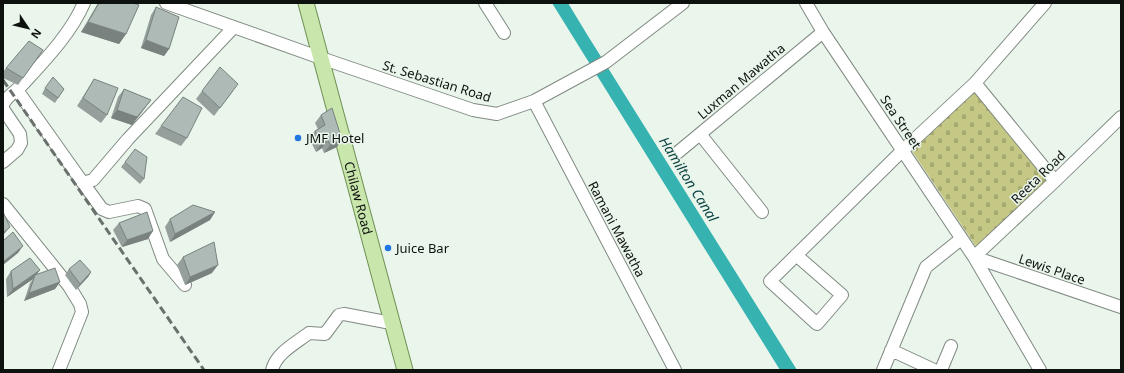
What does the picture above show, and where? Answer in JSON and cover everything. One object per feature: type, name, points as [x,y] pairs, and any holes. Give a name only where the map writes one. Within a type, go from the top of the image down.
[{"type":"main road","name":"Chilaw Road","points":[[306,3],[404,370]]},
{"type":"street","points":[[3,105],[5,101],[18,90],[51,54],[79,15],[84,3]]},
{"type":"street","name":"St. Sebastian Road","points":[[166,3],[473,110],[497,114],[534,101],[606,62],[683,3]]},
{"type":"street","points":[[485,3],[504,34]]},
{"type":"street","points":[[796,255],[842,295],[817,324],[770,281],[796,255],[903,150],[975,83],[1045,3]]},
{"type":"street","name":"Sea Street","points":[[808,4],[824,32],[974,257],[1040,370]]},
{"type":"street","points":[[83,183],[93,180],[128,139],[234,27]]},
{"type":"street","name":"Luxman Mawatha","points":[[677,153],[824,32]]},
{"type":"street","points":[[975,83],[1055,181]]},
{"type":"street","points":[[18,90],[102,209],[109,212],[138,206],[145,209],[163,259],[176,276],[185,284]]},
{"type":"street","name":"Ramani Mawatha","points":[[534,101],[675,370]]},
{"type":"street","points":[[3,109],[20,134],[21,143],[17,150],[3,162]]},
{"type":"street","name":"Reeta Road","points":[[974,257],[1121,117]]},
{"type":"street","points":[[700,134],[762,212]]},
{"type":"street","points":[[3,204],[69,286],[80,304],[82,312],[59,370]]},
{"type":"street","points":[[883,370],[926,267],[961,239]]},
{"type":"street","name":"Lewis Place","points":[[974,257],[1121,307]]},
{"type":"street","points":[[272,370],[280,355],[309,333],[325,334],[339,315],[344,314],[391,323]]},
{"type":"street","points":[[941,370],[951,346]]},
{"type":"street","points":[[891,350],[934,370]]},
{"type":"green space","points":[[977,89],[1051,180],[977,248],[912,151]]},
{"type":"water","points":[[552,3],[568,3],[797,370],[780,370]]},
{"type":"building","points":[[99,3],[133,3],[139,5],[126,34],[88,22]]},
{"type":"building","points":[[156,7],[179,17],[169,49],[146,40]]},
{"type":"building","points":[[29,41],[43,50],[23,78],[6,68]]},
{"type":"building","points":[[220,67],[238,84],[220,108],[202,91]]},
{"type":"building","points":[[53,77],[64,89],[58,98],[45,88]]},
{"type":"building","points":[[94,79],[118,88],[107,115],[83,98]]},
{"type":"building","points":[[124,89],[151,100],[137,117],[117,110]]},
{"type":"building","points":[[183,97],[202,108],[187,138],[161,126]]},
{"type":"building","points":[[332,108],[342,140],[330,145],[328,140],[321,144],[315,131],[325,125],[321,115]]},
{"type":"building","points":[[135,149],[147,157],[144,179],[125,162]]},
{"type":"building","points":[[193,205],[215,212],[175,234],[170,219]]},
{"type":"building","points":[[3,212],[10,227],[3,233]]},
{"type":"building","points":[[147,212],[153,231],[127,240],[119,223]]},
{"type":"building","points":[[13,232],[23,246],[3,262],[3,241]]},
{"type":"building","points":[[214,242],[218,265],[190,277],[183,257]]},
{"type":"building","points":[[30,258],[40,270],[13,289],[11,271]]},
{"type":"building","points":[[80,260],[91,272],[80,284],[69,269]]},
{"type":"building","points":[[55,268],[60,282],[29,293],[35,275]]},
{"type":"railway","points":[[3,80],[204,370]]},
{"type":"place","name":"JMF Hotel","points":[[298,138]]},
{"type":"place","name":"Juice Bar","points":[[388,248]]},
{"type":"water label","name":"Hamilton Canal","points":[[689,179]]}]
